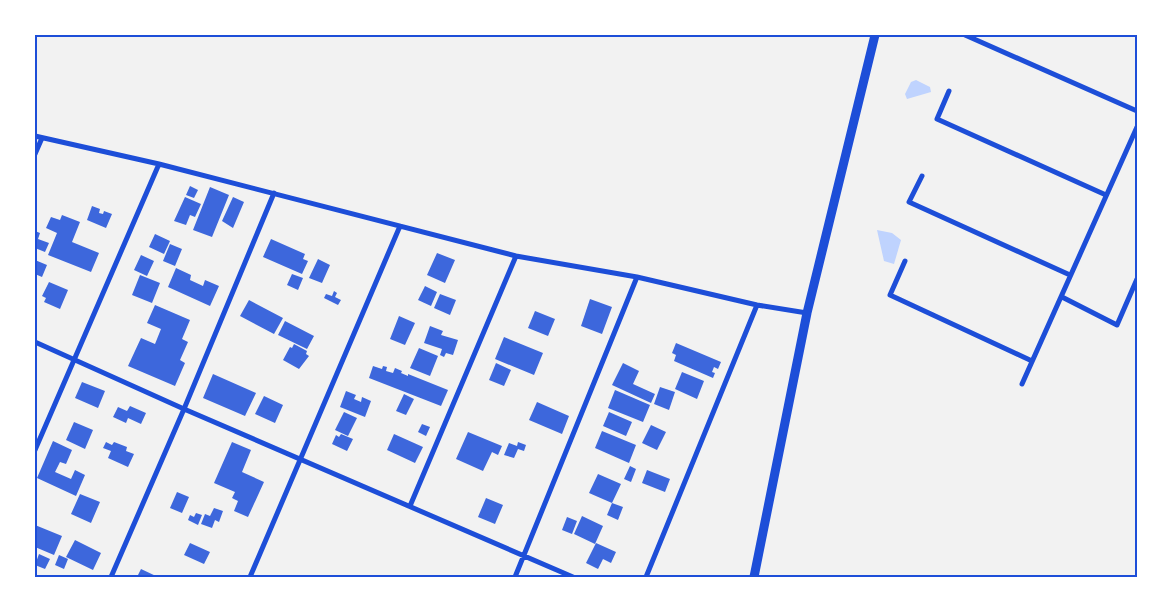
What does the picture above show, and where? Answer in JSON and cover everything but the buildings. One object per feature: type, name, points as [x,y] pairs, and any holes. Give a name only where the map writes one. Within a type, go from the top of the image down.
[{"type":"street","points":[[754,577],[808,313],[875,35]]},
{"type":"street","points":[[964,35],[1137,111]]},
{"type":"street","points":[[949,91],[936,119],[1106,195]]},
{"type":"street","points":[[1022,384],[1137,127]]},
{"type":"street","points":[[35,136],[159,164],[516,256],[638,277],[757,305],[808,313]]},
{"type":"street","points":[[35,154],[42,138]]},
{"type":"street","points":[[35,450],[159,164]]},
{"type":"street","points":[[922,176],[909,202],[1070,275]]},
{"type":"street","points":[[111,577],[184,409],[274,193]]},
{"type":"street","points":[[250,577],[400,226]]},
{"type":"street","points":[[410,506],[516,256]]},
{"type":"street","points":[[905,261],[890,295],[1032,361]]},
{"type":"street","points":[[515,577],[638,277]]},
{"type":"street","points":[[1062,297],[1117,325],[1137,279]]},
{"type":"street","points":[[646,577],[757,305]]},
{"type":"street","points":[[35,342],[184,409],[574,577]]},
{"type":"water","points":[[916,80],[930,87],[931,92],[907,99],[905,94],[911,82]]},
{"type":"water","points":[[877,230],[892,233],[901,240],[894,264],[884,261]]}]
